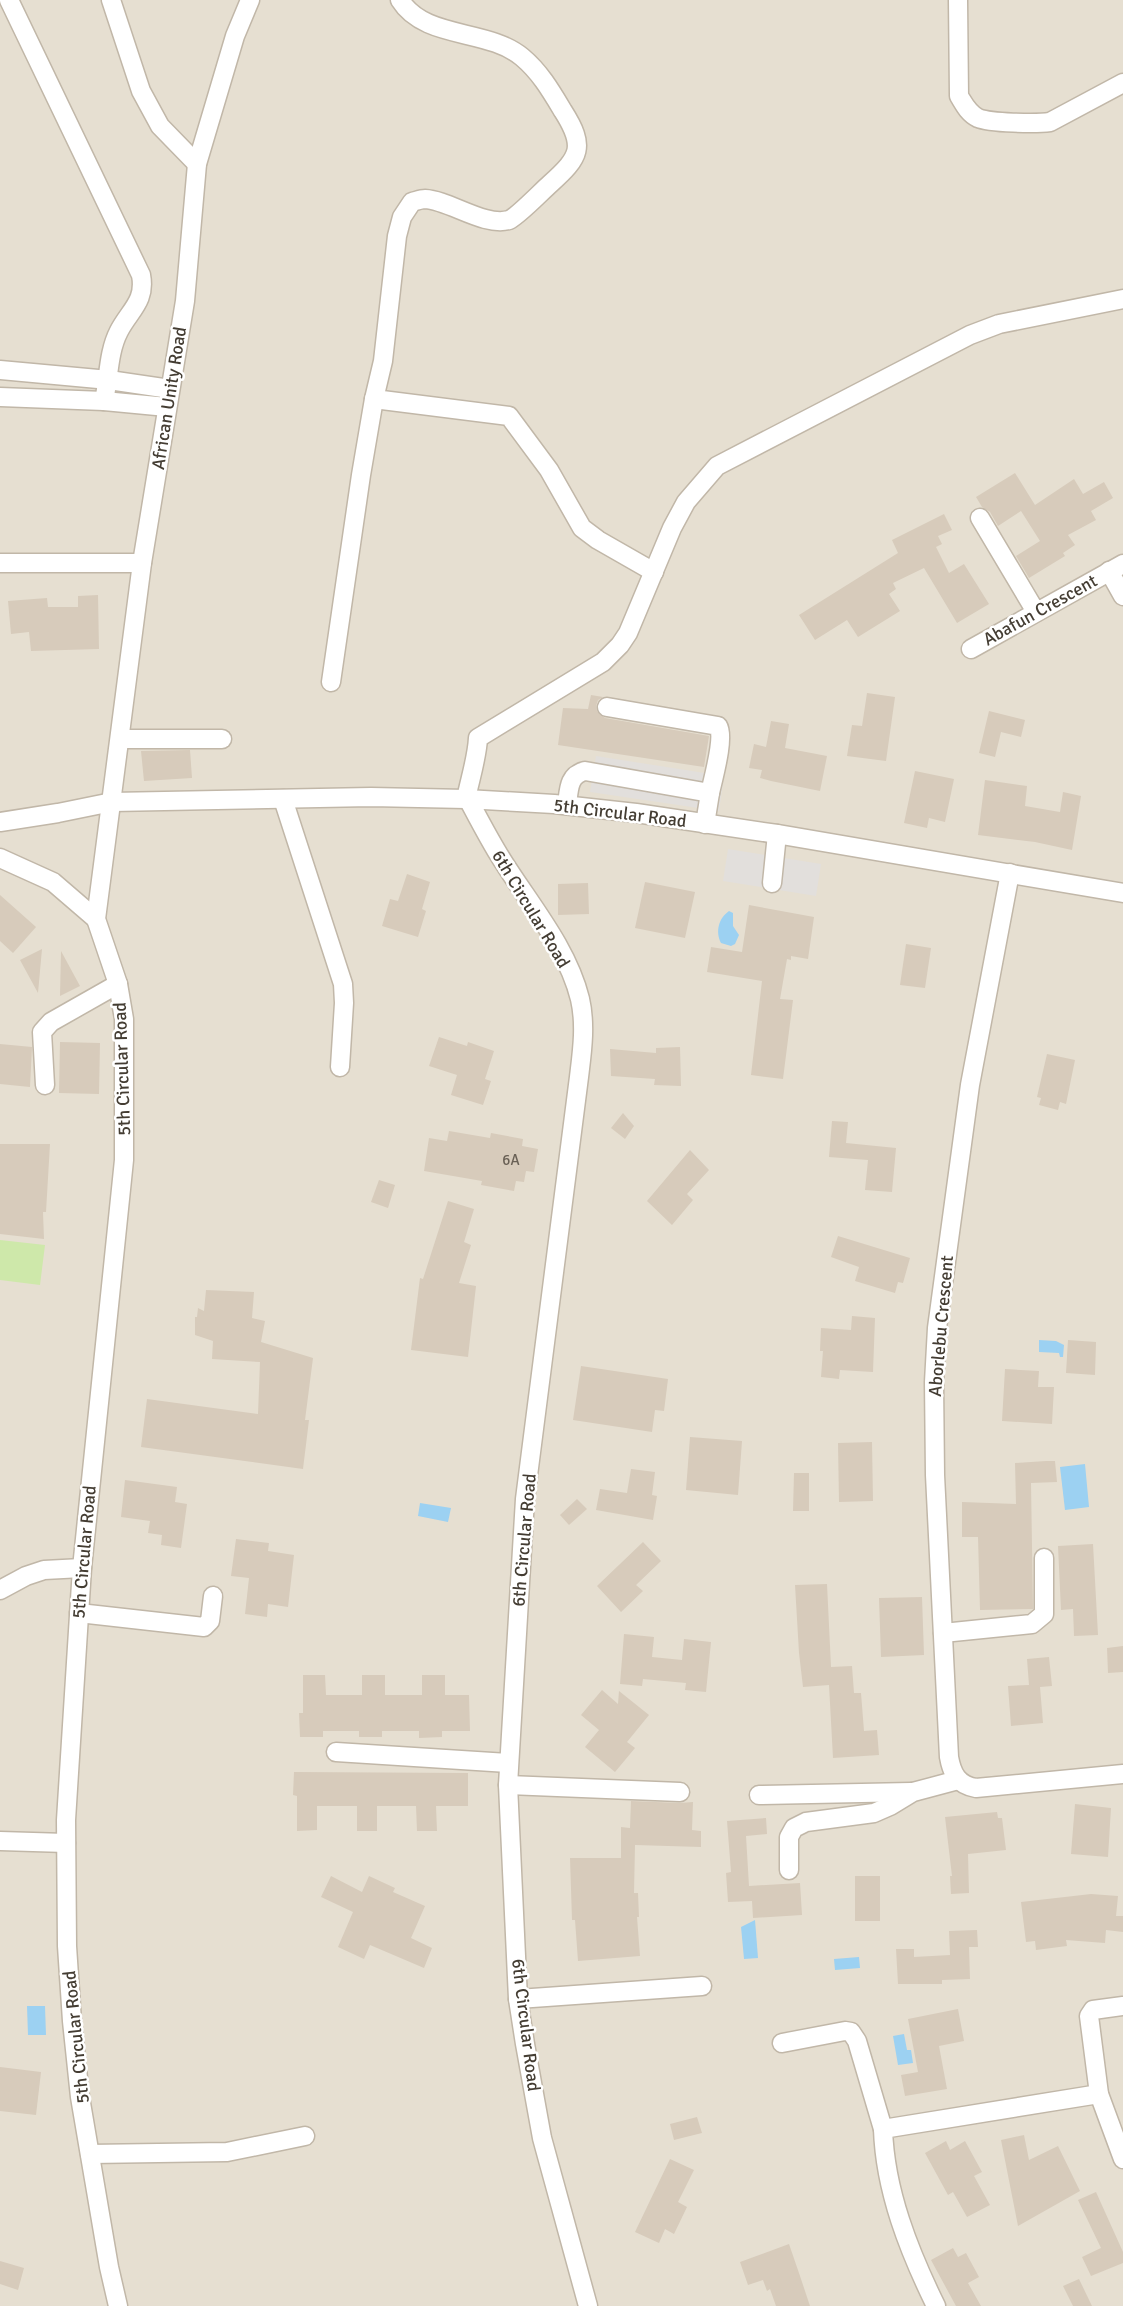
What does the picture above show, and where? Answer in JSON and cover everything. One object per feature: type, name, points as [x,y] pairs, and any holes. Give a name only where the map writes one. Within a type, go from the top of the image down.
[{"type":"street","points":[[9,0],[141,275],[143,288],[140,298],[118,332],[112,352],[104,401]]},
{"type":"street","points":[[111,0],[141,91],[160,126],[197,164]]},
{"type":"street","name":"African Unity Road","points":[[112,802],[142,563],[185,302],[197,164],[235,36],[250,0]]},
{"type":"street","points":[[331,682],[374,399],[383,361],[397,236],[402,217],[412,202],[426,199],[494,221],[510,220],[570,166],[578,148],[573,126],[545,81],[520,56],[484,38],[439,27],[418,19],[406,10],[400,0]]},
{"type":"street","points":[[958,0],[959,96],[967,109],[979,118],[1037,124],[1050,122],[1123,83]]},
{"type":"street","points":[[467,799],[478,738],[603,662],[620,645],[628,633],[672,528],[686,502],[717,466],[970,335],[999,324],[1123,299]]},
{"type":"street","points":[[0,370],[109,380],[168,398]]},
{"type":"street","points":[[0,397],[104,401],[168,398]]},
{"type":"street","points":[[374,399],[509,416],[549,470],[582,528],[598,540],[654,572]]},
{"type":"street","points":[[980,518],[1036,612]]},
{"type":"street","points":[[0,563],[142,563]]},
{"type":"street","name":"Abafun Crescent","points":[[971,649],[1116,567],[1123,596]]},
{"type":"street","points":[[607,707],[718,726],[720,740],[705,824]]},
{"type":"street","points":[[120,739],[222,739]]},
{"type":"street","points":[[567,805],[572,778],[585,771],[710,793]]},
{"type":"street","points":[[283,799],[343,984],[340,1067]]},
{"type":"street","name":"5th Circular Road","points":[[0,822],[112,802],[467,799],[567,805],[777,834],[1123,893]]},
{"type":"street","name":"6th Circular Road","points":[[467,799],[499,856],[547,928],[567,964],[580,1000],[583,1041],[525,1499],[508,1785],[518,2000],[542,2138],[588,2306]]},
{"type":"street","name":"5th Circular Road","points":[[112,802],[96,919],[118,984],[124,1019],[124,1160],[82,1568],[66,1844],[67,1946],[80,2097],[109,2267],[118,2306]]},
{"type":"street","points":[[772,883],[777,834]]},
{"type":"street","points":[[0,858],[53,882],[96,919]]},
{"type":"street","name":"Aborlebu Crescent","points":[[958,1780],[952,1771],[949,1757],[935,1475],[934,1382],[937,1328],[970,1085],[1010,873]]},
{"type":"street","points":[[45,1085],[42,1032],[51,1022],[118,984]]},
{"type":"street","points":[[943,1633],[1032,1624],[1038,1621],[1044,1614],[1044,1558]]},
{"type":"street","points":[[0,1590],[26,1576],[44,1570],[82,1568]]},
{"type":"street","points":[[79,1613],[204,1627],[210,1621],[213,1596]]},
{"type":"street","points":[[336,1752],[508,1763]]},
{"type":"street","points":[[759,1795],[913,1792],[958,1780],[967,1786],[976,1788],[1123,1774]]},
{"type":"street","points":[[508,1785],[680,1792]]},
{"type":"street","points":[[789,1870],[789,1837],[794,1828],[806,1822],[874,1813],[913,1792]]},
{"type":"street","points":[[0,1841],[66,1844]]},
{"type":"street","points":[[518,2000],[702,1986]]},
{"type":"street","points":[[1122,2153],[1099,2094],[1089,2016],[1093,2010],[1123,2006]]},
{"type":"street","points":[[782,2043],[845,2031],[850,2032],[857,2041],[883,2129],[885,2155],[900,2218],[914,2262],[936,2306]]},
{"type":"street","points":[[883,2129],[1099,2094]]},
{"type":"street","points":[[90,2154],[227,2152],[305,2136]]},
{"type":"shaded area","points":[[0,0],[1123,0],[1123,2306],[0,2306]]},
{"type":"shaded area","points":[[596,756],[724,776],[719,811],[590,792]]},
{"type":"shaded area","points":[[728,849],[821,864],[816,896],[723,881]]},
{"type":"green space","points":[[0,1240],[45,1245],[40,1285],[0,1280]]},
{"type":"water","points":[[729,911],[733,913],[733,926],[739,935],[735,944],[731,946],[721,943],[718,934],[720,921]]},
{"type":"water","points":[[1039,1340],[1056,1341],[1064,1345],[1063,1357],[1060,1357],[1059,1353],[1039,1352]]},
{"type":"water","points":[[1085,1464],[1089,1507],[1065,1510],[1060,1467]]},
{"type":"water","points":[[420,1503],[451,1508],[448,1522],[418,1516]]},
{"type":"water","points":[[755,1920],[758,1958],[744,1959],[741,1927]]},
{"type":"water","points":[[859,1957],[860,1968],[835,1970],[834,1959]]},
{"type":"water","points":[[27,2006],[45,2006],[46,2035],[28,2035]]},
{"type":"water","points":[[904,2034],[907,2050],[911,2050],[913,2063],[898,2065],[893,2036]]},
{"type":"building","points":[[1015,473],[1035,505],[1074,479],[1083,494],[1104,482],[1113,498],[1091,511],[1096,520],[1068,535],[1075,545],[1063,553],[1065,556],[1029,578],[1016,556],[1040,541],[1021,511],[998,526],[990,512],[982,507],[976,497]]},
{"type":"building","points":[[944,514],[952,530],[938,536],[942,544],[936,547],[949,573],[964,564],[989,604],[957,623],[924,568],[893,583],[896,589],[889,594],[900,611],[858,637],[847,620],[815,640],[799,615],[898,553],[892,540]]},
{"type":"building","points":[[98,595],[99,649],[31,651],[29,632],[11,634],[8,601],[47,598],[48,607],[78,607],[78,596]]},
{"type":"building","points":[[867,693],[895,697],[886,761],[847,756],[852,725],[862,726]]},
{"type":"building","points":[[591,695],[603,697],[598,700],[596,706],[597,711],[605,718],[709,736],[704,767],[558,745],[563,708],[588,709]]},
{"type":"building","points":[[989,711],[1025,720],[1021,737],[1001,732],[995,757],[979,753]]},
{"type":"building","points":[[771,721],[789,724],[785,748],[827,756],[820,791],[760,778],[762,770],[749,768],[754,744],[766,747]]},
{"type":"building","points":[[190,750],[192,778],[144,781],[141,751]]},
{"type":"building","points":[[915,771],[954,779],[945,822],[929,818],[927,828],[904,823]]},
{"type":"building","points":[[985,780],[1027,786],[1025,806],[1060,812],[1063,792],[1081,796],[1072,850],[1035,842],[978,835]]},
{"type":"building","points":[[407,874],[430,882],[422,909],[426,911],[418,937],[382,926],[390,899],[398,901]]},
{"type":"building","points":[[645,882],[695,892],[685,938],[635,928]]},
{"type":"building","points":[[588,883],[589,914],[558,915],[558,884]]},
{"type":"building","points":[[0,895],[36,927],[13,953],[0,941]]},
{"type":"building","points":[[749,905],[814,917],[808,959],[791,956],[791,960],[787,959],[780,999],[793,1000],[783,1079],[751,1075],[762,981],[707,972],[711,947],[742,952]]},
{"type":"building","points":[[906,944],[931,948],[925,988],[900,985]]},
{"type":"building","points":[[42,949],[38,993],[20,960]]},
{"type":"building","points":[[61,951],[80,986],[60,996]]},
{"type":"building","points":[[439,1037],[467,1046],[468,1042],[494,1051],[485,1079],[491,1081],[483,1105],[451,1095],[457,1075],[429,1066]]},
{"type":"building","points":[[60,1042],[100,1043],[99,1094],[59,1093]]},
{"type":"building","points":[[0,1044],[32,1047],[30,1087],[0,1084]]},
{"type":"building","points":[[680,1047],[681,1086],[654,1085],[655,1079],[611,1076],[610,1049],[656,1053],[656,1048]]},
{"type":"building","points":[[1047,1054],[1075,1060],[1066,1104],[1060,1102],[1058,1110],[1039,1105],[1041,1098],[1037,1097]]},
{"type":"building","points":[[623,1113],[634,1126],[625,1139],[611,1128]]},
{"type":"building","points":[[832,1121],[848,1122],[846,1143],[896,1148],[892,1192],[865,1190],[868,1160],[829,1157]]},
{"type":"building","points":[[449,1131],[490,1138],[491,1133],[523,1139],[522,1146],[538,1149],[534,1172],[526,1171],[524,1182],[516,1181],[514,1191],[481,1185],[482,1181],[424,1171],[429,1138],[447,1141]]},
{"type":"building","points":[[0,1144],[50,1144],[46,1212],[43,1212],[44,1239],[0,1234]]},
{"type":"building","points":[[690,1150],[709,1170],[687,1194],[693,1200],[672,1225],[647,1201]]},
{"type":"building","points":[[379,1180],[395,1185],[388,1208],[371,1202]]},
{"type":"building","points":[[448,1201],[474,1209],[464,1242],[471,1245],[459,1283],[476,1286],[468,1357],[411,1350],[420,1278],[423,1279]]},
{"type":"building","points":[[838,1236],[910,1258],[903,1283],[898,1282],[895,1293],[855,1281],[859,1267],[831,1257]]},
{"type":"building","points":[[206,1290],[254,1292],[252,1318],[265,1321],[261,1342],[313,1358],[305,1420],[309,1420],[303,1469],[141,1447],[147,1399],[258,1414],[260,1362],[212,1359],[213,1341],[195,1335],[195,1317],[197,1317],[198,1308],[204,1311]]},
{"type":"building","points":[[852,1316],[875,1318],[873,1372],[840,1370],[839,1379],[821,1377],[823,1351],[820,1351],[821,1328],[851,1330]]},
{"type":"building","points":[[1068,1340],[1096,1342],[1095,1375],[1066,1373]]},
{"type":"building","points":[[581,1366],[668,1379],[664,1411],[655,1410],[652,1432],[573,1420]]},
{"type":"building","points":[[1005,1369],[1039,1371],[1038,1387],[1054,1387],[1052,1424],[1002,1421]]},
{"type":"building","points":[[690,1437],[742,1441],[738,1495],[686,1490]]},
{"type":"building","points":[[872,1442],[873,1501],[839,1502],[838,1443]]},
{"type":"building","points":[[1055,1461],[1057,1482],[1031,1483],[1033,1609],[980,1610],[978,1537],[962,1537],[962,1502],[1016,1504],[1015,1463]]},
{"type":"building","points":[[631,1469],[655,1472],[652,1495],[657,1496],[653,1520],[596,1510],[600,1489],[627,1493]]},
{"type":"building","points":[[794,1473],[809,1473],[809,1511],[793,1511]]},
{"type":"building","points":[[125,1480],[177,1487],[175,1502],[187,1504],[181,1548],[161,1545],[162,1535],[148,1533],[150,1521],[121,1517]]},
{"type":"building","points":[[577,1499],[587,1509],[569,1525],[560,1515]]},
{"type":"building","points":[[236,1539],[269,1543],[268,1551],[294,1555],[288,1607],[268,1604],[267,1617],[245,1614],[249,1578],[231,1576]]},
{"type":"building","points":[[643,1542],[661,1561],[636,1585],[643,1591],[621,1612],[597,1586]]},
{"type":"building","points":[[1093,1544],[1098,1635],[1074,1636],[1073,1609],[1061,1610],[1058,1546]]},
{"type":"building","points":[[827,1584],[831,1667],[852,1666],[854,1693],[861,1693],[864,1731],[877,1730],[879,1755],[833,1758],[829,1685],[803,1687],[795,1585]]},
{"type":"building","points":[[922,1597],[924,1655],[881,1657],[879,1598]]},
{"type":"building","points":[[624,1634],[654,1637],[652,1657],[682,1660],[684,1639],[711,1642],[706,1692],[685,1690],[686,1683],[643,1679],[642,1686],[620,1684]]},
{"type":"building","points":[[1123,1646],[1123,1672],[1108,1673],[1107,1648]]},
{"type":"building","points":[[1049,1657],[1052,1686],[1040,1687],[1043,1723],[1011,1726],[1008,1686],[1029,1685],[1027,1659]]},
{"type":"building","points":[[303,1675],[325,1675],[326,1695],[362,1695],[362,1675],[385,1675],[385,1695],[422,1695],[422,1675],[445,1675],[445,1695],[469,1695],[470,1731],[442,1731],[442,1737],[419,1738],[419,1731],[382,1731],[382,1737],[359,1737],[359,1731],[323,1731],[323,1737],[300,1737],[299,1713],[303,1713]]},
{"type":"building","points":[[602,1690],[618,1704],[619,1691],[649,1715],[627,1742],[635,1748],[615,1772],[585,1747],[599,1730],[581,1715]]},
{"type":"building","points":[[294,1772],[468,1773],[468,1806],[436,1806],[437,1831],[417,1831],[416,1806],[377,1806],[377,1831],[357,1831],[357,1806],[317,1806],[317,1830],[297,1831],[297,1796],[293,1795]]},
{"type":"building","points":[[631,1801],[693,1802],[692,1830],[701,1831],[701,1847],[635,1845],[634,1893],[638,1893],[640,1956],[578,1961],[575,1920],[572,1920],[570,1858],[621,1858],[621,1827],[630,1828]]},
{"type":"building","points":[[1075,1804],[1111,1808],[1108,1857],[1071,1854]]},
{"type":"building","points":[[997,1812],[998,1818],[1002,1818],[1006,1850],[968,1854],[969,1893],[951,1894],[950,1876],[952,1876],[945,1817]]},
{"type":"building","points":[[766,1818],[767,1834],[746,1836],[749,1886],[800,1883],[802,1915],[753,1918],[752,1901],[728,1902],[726,1873],[731,1872],[727,1821]]},
{"type":"building","points":[[331,1876],[362,1892],[369,1876],[395,1888],[393,1892],[425,1906],[411,1938],[432,1948],[424,1968],[370,1945],[364,1959],[338,1947],[353,1912],[321,1897]]},
{"type":"building","points":[[855,1876],[880,1876],[880,1921],[855,1921]]},
{"type":"building","points":[[1091,1894],[1118,1896],[1116,1916],[1123,1916],[1123,1932],[1106,1930],[1105,1943],[1066,1940],[1067,1946],[1036,1950],[1035,1941],[1026,1942],[1021,1902]]},
{"type":"building","points":[[977,1930],[978,1947],[969,1947],[970,1979],[942,1980],[942,1984],[898,1984],[896,1949],[914,1949],[914,1957],[950,1955],[949,1931]]},
{"type":"building","points":[[958,2009],[964,2041],[939,2046],[947,2089],[905,2096],[901,2075],[918,2072],[908,2019]]},
{"type":"building","points":[[0,2067],[41,2072],[36,2115],[0,2111]]},
{"type":"building","points":[[697,2117],[702,2133],[674,2140],[670,2124]]},
{"type":"building","points":[[1024,2135],[1029,2160],[1058,2146],[1080,2191],[1018,2226],[1001,2140]]},
{"type":"building","points":[[946,2141],[950,2150],[965,2141],[982,2172],[974,2176],[990,2205],[967,2217],[953,2192],[948,2195],[925,2153]]},
{"type":"building","points":[[670,2159],[694,2170],[678,2202],[687,2207],[674,2234],[665,2229],[659,2243],[635,2232]]},
{"type":"building","points":[[1096,2192],[1123,2252],[1123,2263],[1091,2276],[1082,2257],[1101,2248],[1078,2200]]},
{"type":"building","points":[[789,2244],[810,2306],[776,2306],[770,2289],[767,2291],[763,2280],[748,2285],[740,2262]]},
{"type":"building","points":[[953,2248],[958,2257],[966,2253],[979,2277],[968,2283],[981,2306],[956,2306],[931,2260]]},
{"type":"building","points":[[0,2261],[24,2268],[18,2290],[0,2284]]},
{"type":"building","points":[[1079,2279],[1092,2306],[1073,2306],[1063,2286]]}]
